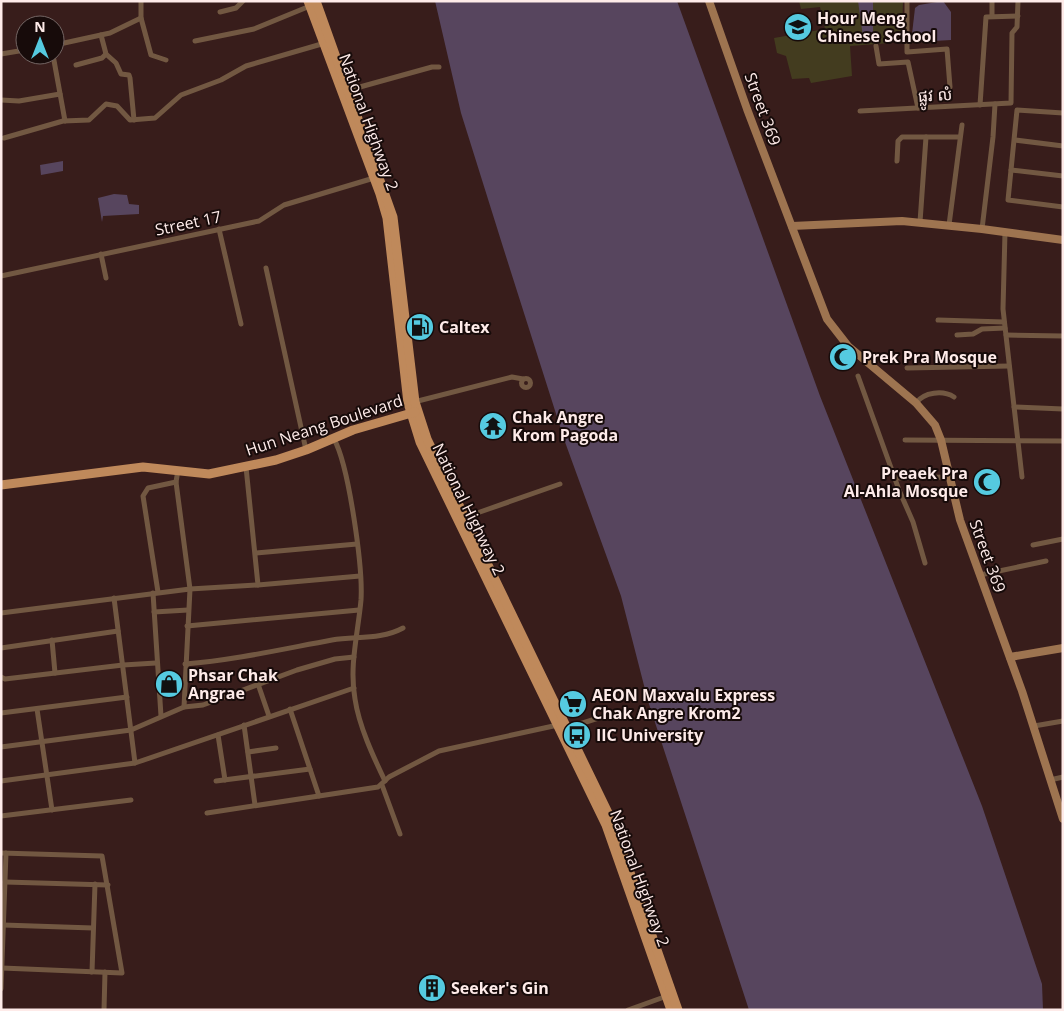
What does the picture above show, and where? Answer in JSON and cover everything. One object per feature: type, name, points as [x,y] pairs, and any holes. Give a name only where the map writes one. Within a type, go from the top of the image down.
[{"type":"main road","name":"Street 369","points":[[709,1],[747,109],[822,307],[837,334],[861,358],[916,403],[931,421],[940,440],[960,520],[1034,726],[1063,819]]},
{"type":"main road","name":"National Highway 2","points":[[311,3],[349,90],[390,234],[413,407],[424,451],[568,728],[612,821],[670,995],[670,1010]]},
{"type":"main road","name":"National Highway 2","points":[[327,42],[374,173]]},
{"type":"main road","points":[[792,226],[880,221],[920,222],[982,228],[1063,240]]},
{"type":"main road","name":"National Highway 2","points":[[413,407],[489,576]]},
{"type":"main road","name":"Hun Neang Boulevard","points":[[1,485],[135,468],[178,470],[205,474],[246,467],[306,450],[413,407]]},
{"type":"main road","name":"National Highway 2","points":[[514,626],[558,725],[606,825],[670,995],[678,1010]]},
{"type":"main road","points":[[1010,657],[1063,648]]},
{"type":"street","points":[[141,1],[141,18],[151,56],[166,60]]},
{"type":"street","points":[[220,12],[236,8],[243,1]]},
{"type":"street","points":[[907,1],[908,62],[918,108]]},
{"type":"street","points":[[992,1],[992,15]]},
{"type":"street","points":[[980,105],[986,17],[992,15],[1018,16],[1018,1]]},
{"type":"street","points":[[195,42],[254,29],[311,3]]},
{"type":"street","name":"ផ្លូវ លំ","points":[[860,111],[1011,104],[1012,33],[1017,28],[1018,16]]},
{"type":"street","points":[[65,42],[101,36],[141,18]]},
{"type":"street","points":[[101,36],[106,54],[116,62],[121,74],[129,75],[134,120]]},
{"type":"street","points":[[4,138],[65,121],[89,120],[106,104],[117,106],[130,120],[155,118],[180,95],[232,75],[246,66],[327,42]]},
{"type":"street","points":[[876,46],[879,64],[908,62]]},
{"type":"street","points":[[907,52],[947,49],[950,86]]},
{"type":"street","points":[[1,54],[15,52]]},
{"type":"street","points":[[76,64],[102,58],[106,54]]},
{"type":"street","points":[[55,65],[65,121]]},
{"type":"street","points":[[349,90],[432,67],[439,67]]},
{"type":"street","points":[[1,100],[19,101],[60,94]]},
{"type":"street","points":[[982,228],[995,104]]},
{"type":"street","points":[[1063,113],[1017,110],[1008,200],[1063,207]]},
{"type":"street","points":[[949,225],[962,125]]},
{"type":"street","points":[[920,222],[926,137]]},
{"type":"street","points":[[897,161],[899,139],[959,137]]},
{"type":"street","points":[[1015,140],[1063,146]]},
{"type":"street","points":[[1011,170],[1063,176]]},
{"type":"street","name":"Street 17","points":[[1,276],[259,222],[284,205],[374,173]]},
{"type":"street","points":[[219,229],[241,324]]},
{"type":"street","points":[[1005,232],[1003,273],[1004,322],[1022,477]]},
{"type":"street","points":[[101,254],[106,278]]},
{"type":"street","points":[[266,268],[306,450]]},
{"type":"street","points":[[938,320],[1004,322]]},
{"type":"street","points":[[957,335],[974,334],[982,329],[1063,336]]},
{"type":"street","points":[[907,368],[1009,366]]},
{"type":"street","points":[[858,376],[896,478],[898,490],[913,522],[925,563]]},
{"type":"street","points":[[413,407],[512,377],[523,379]]},
{"type":"street","points":[[916,403],[919,398],[937,393],[949,394],[954,397]]},
{"type":"street","points":[[1014,407],[1063,409]]},
{"type":"street","points":[[334,439],[344,466],[357,544],[360,576],[355,637],[354,688],[358,711],[400,834]]},
{"type":"street","points":[[905,440],[1063,441]]},
{"type":"street","points":[[246,467],[258,586]]},
{"type":"street","points":[[178,470],[176,482],[190,589],[184,707]]},
{"type":"street","points":[[896,478],[949,477]]},
{"type":"street","points":[[161,716],[156,663],[154,612],[156,593],[143,496],[148,488],[176,482]]},
{"type":"street","points":[[465,519],[560,484]]},
{"type":"street","points":[[1033,545],[1063,538]]},
{"type":"street","points":[[256,553],[357,544]]},
{"type":"street","points":[[980,575],[1046,561]]},
{"type":"street","points":[[1,613],[190,589],[258,586],[360,576]]},
{"type":"street","points":[[114,598],[135,763]]},
{"type":"street","points":[[154,612],[188,610]]},
{"type":"street","points":[[187,626],[358,610]]},
{"type":"street","points":[[185,664],[239,658],[355,637],[388,636],[402,628]]},
{"type":"street","points":[[1,648],[118,631]]},
{"type":"street","points":[[52,640],[55,673]]},
{"type":"street","points":[[1,747],[131,730],[184,707],[202,705],[307,667],[335,659],[354,657]]},
{"type":"street","points":[[1,677],[5,679],[156,663]]},
{"type":"street","points":[[258,684],[269,716]]},
{"type":"street","points":[[1,781],[135,763],[354,688]]},
{"type":"street","points":[[1,713],[127,697]]},
{"type":"street","points":[[37,709],[52,810]]},
{"type":"street","points":[[290,709],[319,796]]},
{"type":"street","points":[[568,728],[608,715]]},
{"type":"street","points":[[1034,726],[1063,721]]},
{"type":"street","points":[[244,725],[255,805]]},
{"type":"street","points":[[207,813],[319,796],[384,783],[439,751],[558,725]]},
{"type":"street","points":[[218,735],[225,780]]},
{"type":"street","points":[[248,752],[276,748]]},
{"type":"street","points":[[216,781],[310,769]]},
{"type":"street","points":[[1050,780],[1063,777]]},
{"type":"street","points":[[1,816],[131,800]]},
{"type":"street","points":[[1,989],[5,882],[4,853],[102,856],[122,973],[2,968]]},
{"type":"street","points":[[5,882],[108,885]]},
{"type":"street","points":[[92,972],[95,884]]},
{"type":"street","points":[[4,925],[93,928]]},
{"type":"street","points":[[104,1010],[105,972]]},
{"type":"street","points":[[628,1010],[670,995]]},
{"type":"shaded area","points":[[435,1],[677,1],[820,396],[982,806],[1042,984],[1043,1010],[749,1010],[648,701],[621,596],[565,442],[461,113]]},
{"type":"shaded area","points":[[799,1],[903,1],[902,33],[889,36],[890,43],[850,46],[852,76],[811,83],[809,78],[792,79],[786,56],[777,53],[774,38],[825,29],[820,7],[801,9]]},
{"type":"shaded area","points":[[858,1],[873,1],[873,36],[863,37]]},
{"type":"shaded area","points":[[943,1],[951,12],[951,40],[917,42],[912,34],[915,8],[919,5]]},
{"type":"shaded area","points":[[63,161],[63,171],[41,175],[40,165]]},
{"type":"shaded area","points":[[114,194],[127,195],[129,204],[139,205],[139,214],[103,216],[102,222],[98,198]]},
{"type":"place","name":"Hour Meng Chinese School","points":[[798,27]]},
{"type":"place","name":"Caltex","points":[[420,327]]},
{"type":"place","name":"Prek Pra Mosque","points":[[843,357]]},
{"type":"place","name":"Chak Angre Krom Pagoda","points":[[493,426]]},
{"type":"place","name":"Preaek Pra Al-Ahla Mosque","points":[[987,482]]},
{"type":"place","name":"Phsar Chak Angrae","points":[[169,684]]},
{"type":"place","name":"AEON Maxvalu Express Chak Angre Krom2","points":[[573,704]]},
{"type":"place","name":"IIC University","points":[[577,735]]},
{"type":"place","name":"Seeker's Gin","points":[[432,988]]}]
